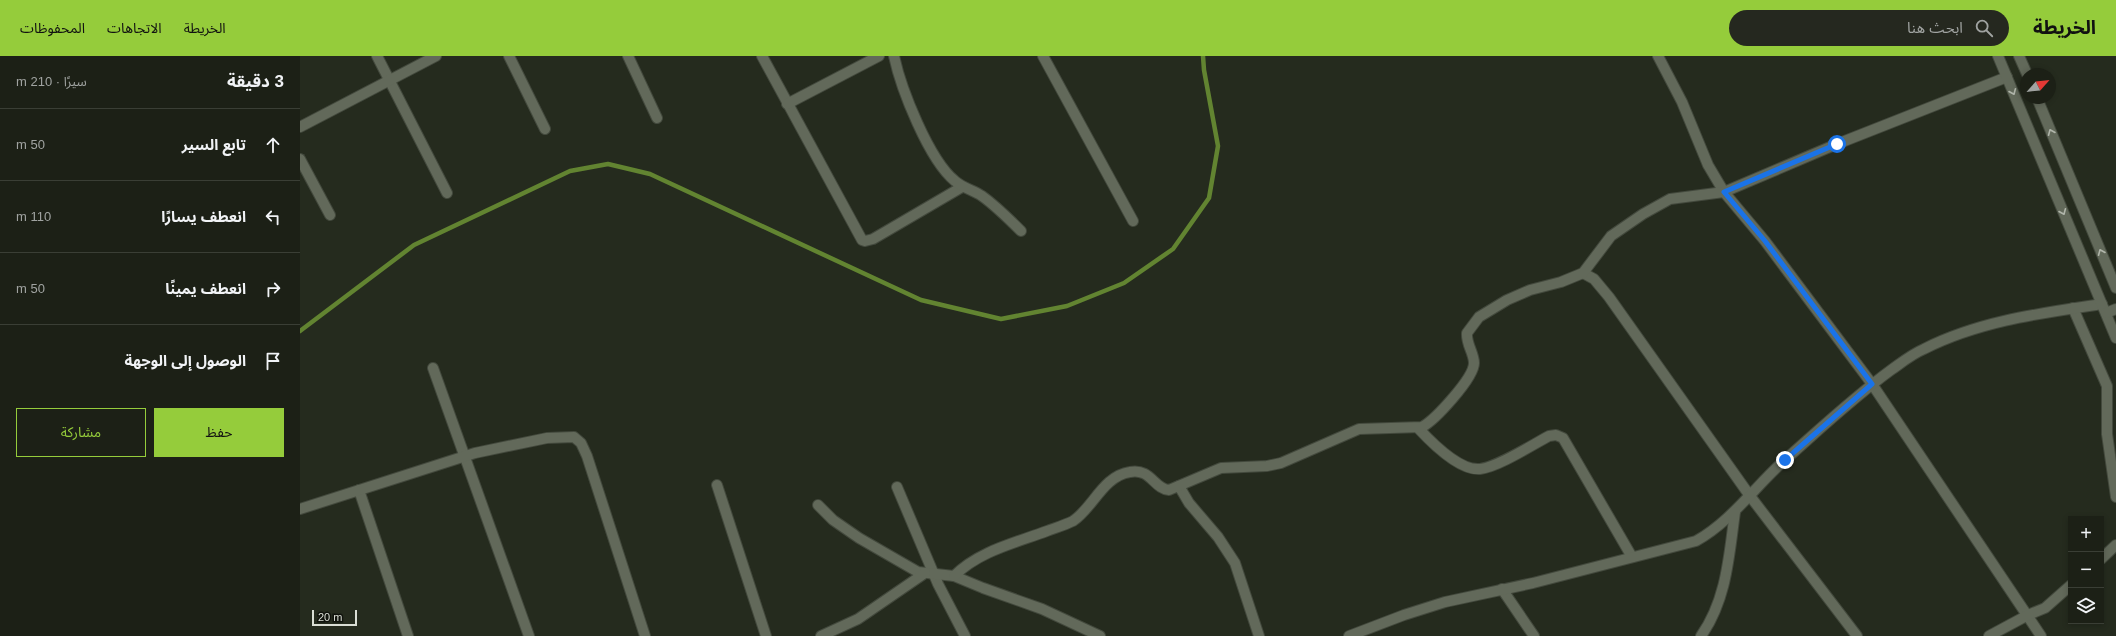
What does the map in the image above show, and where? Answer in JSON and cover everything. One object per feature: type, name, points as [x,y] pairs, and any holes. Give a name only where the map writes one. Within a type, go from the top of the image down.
[{"type":"street","points":[[377,56],[447,193]]},
{"type":"street","points":[[300,127],[436,56]]},
{"type":"street","points":[[509,56],[545,129]]},
{"type":"street","points":[[628,56],[657,118]]},
{"type":"street","points":[[762,56],[860,236],[865,242],[873,240],[962,186]]},
{"type":"street","points":[[787,104],[879,56]]},
{"type":"street","points":[[894,56],[905,94],[930,147],[947,173],[962,186],[988,200],[1021,231]]},
{"type":"street","points":[[1043,56],[1133,221]]},
{"type":"street","points":[[1658,56],[1682,102],[1708,165],[1724,192],[1765,241],[1872,384],[2041,636]]},
{"type":"street","points":[[1998,56],[2116,338]]},
{"type":"street","points":[[2019,56],[2024,68]]},
{"type":"street","points":[[954,576],[963,566],[979,556],[1074,520],[1110,483],[1128,472],[1137,471],[1147,474],[1167,490],[1221,468],[1267,466],[1281,463],[1359,429],[1418,428],[1427,424],[1446,405],[1473,370],[1474,360],[1468,344],[1467,333],[1480,317],[1507,300],[1530,290],[1562,282],[1583,272],[1611,236],[1643,214],[1670,200],[1724,192],[1837,144],[2007,77]]},
{"type":"street","points":[[2039,104],[2116,288]]},
{"type":"street","points":[[300,159],[330,215]]},
{"type":"street","points":[[1583,272],[1594,280],[1609,297],[1750,496],[1857,636]]},
{"type":"street","points":[[2073,308],[2107,386],[2107,434],[2116,497]]},
{"type":"street","points":[[1349,636],[1404,615],[1445,602],[1696,541],[1713,530],[1735,512],[1785,460],[1872,384],[1923,349],[1970,330],[2073,308],[2116,309]]},
{"type":"street","points":[[433,368],[463,456],[529,636]]},
{"type":"street","points":[[1418,428],[1430,441],[1453,459],[1474,469],[1481,469],[1492,465],[1549,436],[1556,435],[1563,438],[1632,557]]},
{"type":"street","points":[[300,509],[463,456],[547,438],[568,436],[578,440],[587,456],[645,636]]},
{"type":"street","points":[[717,485],[766,636]]},
{"type":"street","points":[[1179,486],[1189,503],[1218,537],[1236,563],[1259,636]]},
{"type":"street","points":[[897,487],[930,574],[966,636]]},
{"type":"street","points":[[359,490],[408,636]]},
{"type":"street","points":[[818,505],[833,520],[859,538],[908,566],[930,574],[954,576],[1042,609],[1100,636]]},
{"type":"street","points":[[1701,636],[1712,619],[1724,588],[1735,512]]},
{"type":"street","points":[[2104,556],[2116,545]]},
{"type":"street","points":[[821,636],[858,619],[930,574]]},
{"type":"street","points":[[1989,636],[2028,615],[2045,608],[2057,600],[2068,588]]},
{"type":"street","points":[[1502,589],[1534,636]]},
{"type":"waterway","points":[[300,331],[414,245],[570,171],[608,164],[650,174],[921,300],[1001,319],[1067,306],[1124,283],[1173,249],[1209,198],[1218,146],[1204,70],[1203,56]]},
{"type":"route","points":[[1785,460],[1872,384],[1765,241],[1724,192],[1837,144]]}]
